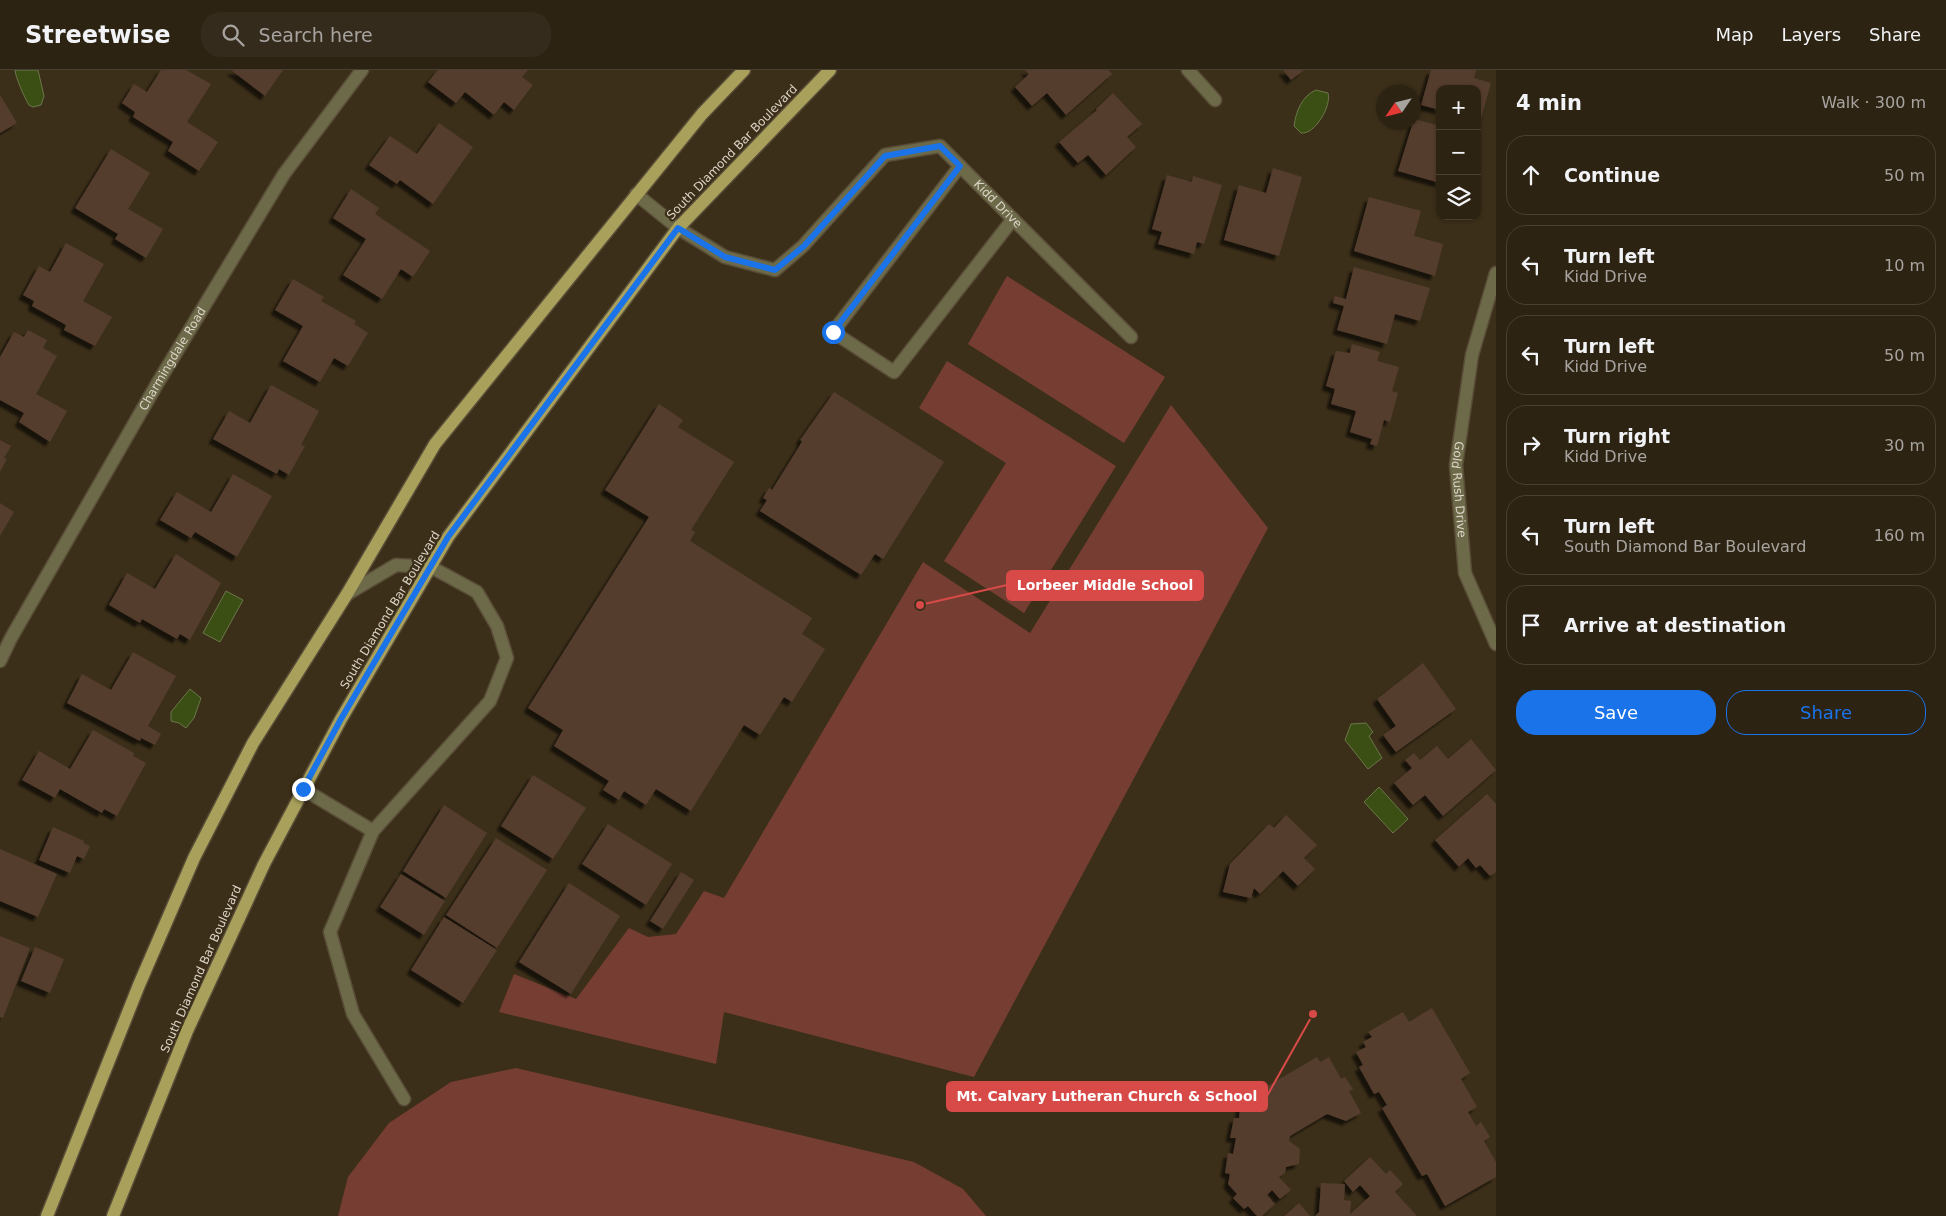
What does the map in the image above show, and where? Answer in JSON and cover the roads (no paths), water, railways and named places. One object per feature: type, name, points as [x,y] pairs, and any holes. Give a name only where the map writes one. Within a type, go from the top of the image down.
[{"type":"main road","points":[[47,1216],[108,1058],[194,858],[254,743],[346,594],[435,444],[702,114],[744,70]]},
{"type":"main road","name":"South Diamond Bar Boulevard","points":[[113,1216],[187,1031],[264,864],[341,719],[448,537],[678,228],[830,70]]},
{"type":"street","name":"Charmingdale Road","points":[[0,661],[11,638],[157,384],[284,174],[362,70]]},
{"type":"street","points":[[1188,70],[1215,100]]},
{"type":"street","name":"Kidd Drive","points":[[636,194],[678,228],[725,257],[775,270],[804,246],[885,156],[940,146],[1131,337]]},
{"type":"street","points":[[960,166],[833,332],[894,372],[1013,219]]},
{"type":"street","name":"Gold Rush Drive","points":[[1496,273],[1472,355],[1456,465],[1465,573],[1496,644]]},
{"type":"street","points":[[346,594],[396,565],[431,566],[477,592],[497,626],[507,658],[490,701],[373,831],[330,932],[353,1014],[404,1099]]},
{"type":"street","points":[[303,789],[373,831]]},
{"type":"place","name":"Lorbeer Middle School","points":[[920,605]]},
{"type":"place","name":"Mt. Calvary Lutheran Church & School","points":[[1313,1014]]}]
